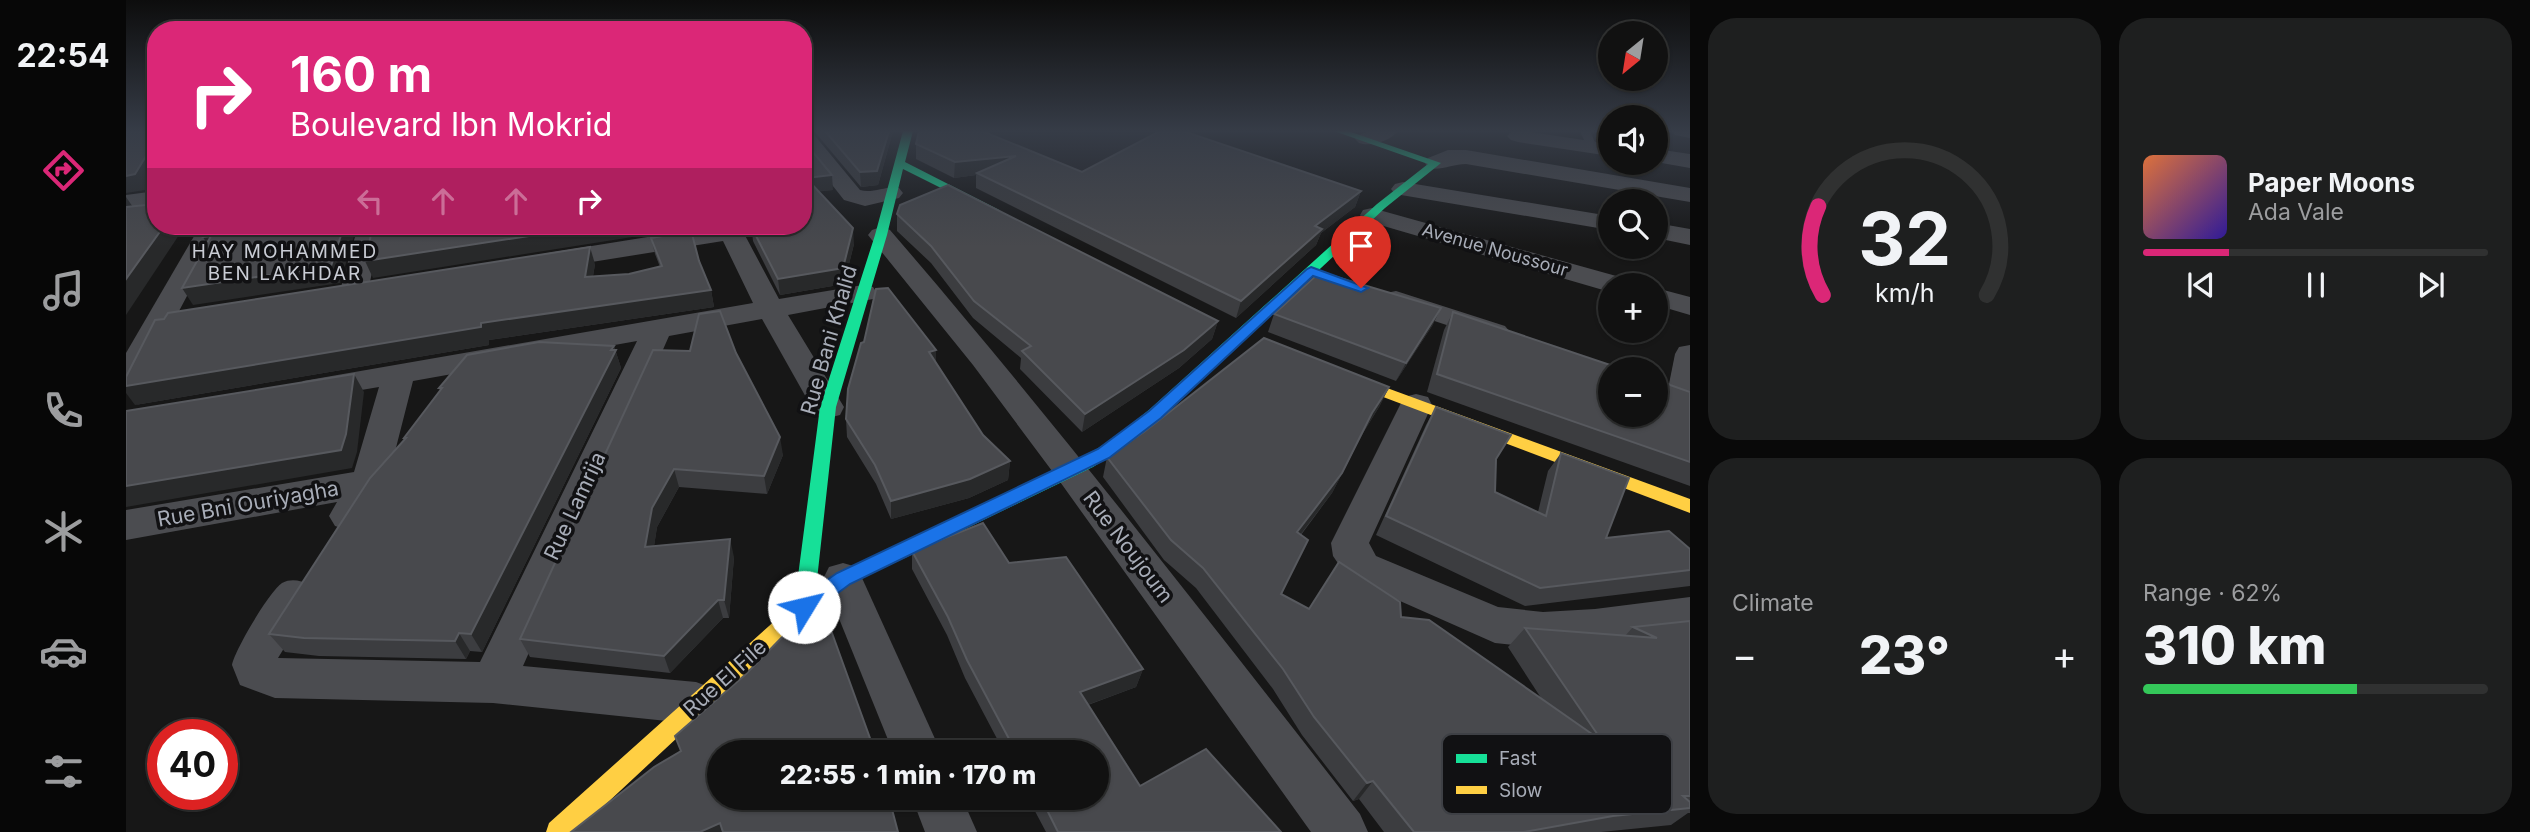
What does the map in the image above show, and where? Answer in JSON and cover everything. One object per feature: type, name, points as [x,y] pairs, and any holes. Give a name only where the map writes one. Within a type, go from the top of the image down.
[{"type":"street","points":[[832,170],[852,195],[865,199],[891,193]]},
{"type":"street","name":"Rue Bani Khalid","points":[[804,607],[828,407],[881,235],[898,170]]},
{"type":"street","points":[[913,170],[1009,219]]},
{"type":"street","name":"Rue El File","points":[[558,832],[804,607],[844,579],[1104,453],[1155,414],[1240,336],[1324,276],[1369,206],[1403,189],[1429,170]]},
{"type":"street","points":[[1521,170],[1610,189]]},
{"type":"street","points":[[1403,189],[1598,221]]},
{"type":"street","points":[[1668,194],[1690,195]]},
{"type":"street","points":[[126,202],[147,199]]},
{"type":"street","name":"Avenue Noussour","points":[[1369,206],[1598,279]]},
{"type":"street","points":[[1668,233],[1690,237]]},
{"type":"street","points":[[126,381],[172,320],[208,235]]},
{"type":"street","points":[[366,235],[341,293],[381,287]]},
{"type":"street","points":[[529,264],[696,235]]},
{"type":"street","points":[[733,235],[769,309],[828,407]]},
{"type":"street","name":"Rue Noujoum","points":[[881,235],[984,358],[1071,470],[1342,832]]},
{"type":"street","points":[[290,392],[863,293]]},
{"type":"street","points":[[1376,293],[1519,340]]},
{"type":"street","points":[[1668,300],[1690,306]]},
{"type":"street","name":"Rue Lamrija","points":[[492,683],[658,328]]},
{"type":"street","points":[[1676,391],[1690,354]]},
{"type":"street","points":[[1328,371],[1690,506]]},
{"type":"street","points":[[399,373],[369,483],[256,655],[256,671],[275,678],[492,683],[696,703]]},
{"type":"street","points":[[1416,405],[1350,543],[1353,556],[1362,567],[1495,625],[1543,630],[1595,627],[1690,615]]},
{"type":"street","name":"Rue Bni Ouriyagha","points":[[126,525],[369,483]]},
{"type":"street","points":[[844,579],[913,740]]},
{"type":"street","points":[[942,810],[951,832]]},
{"type":"shaded area","points":[[1000,170],[1162,170],[1090,212]]},
{"type":"building","points":[[126,170],[138,170],[135,174],[126,176]]},
{"type":"building","points":[[812,170],[828,170],[832,175],[812,177]]},
{"type":"building","points":[[858,170],[877,170],[877,171]]},
{"type":"building","points":[[984,170],[1082,172],[1086,170],[1298,170],[1361,191],[1315,226],[1322,229],[1241,301],[977,173]]},
{"type":"building","points":[[812,184],[853,228],[843,268],[778,279],[756,235],[812,235]]},
{"type":"building","points":[[948,185],[1218,321],[1184,350],[1085,414],[1022,351],[1031,346],[974,301],[931,246],[897,214],[900,205]]},
{"type":"building","points":[[147,205],[147,235],[158,235],[126,279],[126,207]]},
{"type":"building","points":[[204,235],[341,235],[331,266],[182,288],[211,236],[203,237]]},
{"type":"building","points":[[371,235],[535,235],[365,261]]},
{"type":"building","points":[[692,235],[711,290],[481,323],[481,327],[126,386],[126,377],[155,320],[164,319],[168,313],[590,247],[585,277],[629,274],[662,266],[651,238]]},
{"type":"building","points":[[1320,272],[1441,308],[1406,363],[1274,314]]},
{"type":"building","points":[[888,288],[936,350],[929,352],[983,435],[1010,461],[970,479],[891,501],[875,465],[846,419],[848,389],[861,343],[864,342],[876,289]]},
{"type":"building","points":[[720,311],[736,353],[780,437],[764,476],[674,469],[652,508],[645,547],[730,539],[724,600],[718,600],[664,656],[520,639],[653,350],[690,351],[699,314]]},
{"type":"building","points":[[1453,312],[1598,361],[1598,427],[1668,427],[1668,384],[1690,392],[1690,462],[1437,374]]},
{"type":"building","points":[[1264,338],[1389,387],[1372,413],[1342,473],[1297,532],[1308,540],[1281,594],[1309,609],[1339,562],[1400,602],[1401,617],[1429,620],[1592,734],[1442,734],[1442,814],[1632,814],[1524,832],[1414,832],[1373,781],[1367,783],[1314,717],[1283,669],[1203,568],[1171,540],[1107,457],[1144,432]]},
{"type":"building","points":[[539,342],[614,346],[611,350],[616,350],[471,634],[459,633],[455,641],[304,638],[269,634],[370,478],[406,438],[442,388],[439,388],[467,355]]},
{"type":"building","points":[[354,374],[346,434],[341,450],[126,486],[126,411]]},
{"type":"building","points":[[1436,407],[1511,435],[1496,459],[1495,492],[1546,516],[1561,453],[1629,478],[1606,538],[1669,531],[1690,549],[1690,570],[1540,588],[1386,516]]},
{"type":"building","points":[[983,523],[1009,563],[1066,557],[1143,669],[1080,692],[1140,786],[1206,749],[1281,832],[1058,832],[1047,810],[1109,810],[1109,740],[1010,740],[912,551]]},
{"type":"building","points":[[1690,621],[1690,796],[1683,796],[1690,802],[1690,808],[1672,810],[1672,734],[1597,734],[1525,628],[1657,638],[1633,627]]},
{"type":"building","points":[[828,622],[871,740],[707,740],[707,810],[892,810],[898,832],[723,832],[720,823],[700,832],[571,832],[654,767],[681,751],[675,736],[746,674],[793,626]]},
{"type":"traffic: fast","points":[[804,607],[828,407],[881,235],[898,170]]},
{"type":"traffic: fast","points":[[914,170],[993,210]]},
{"type":"traffic: fast","points":[[906,549],[1087,463],[1117,444],[1155,414],[1381,206],[1427,170]]},
{"type":"traffic: slow","points":[[1338,375],[1690,506]]},
{"type":"traffic: slow","points":[[558,832],[804,607],[843,579],[906,549]]},
{"type":"district","name":"HAY MOHAMMED BEN LAKHDAR","points":[[285,262]]},
{"type":"route","points":[[804,607],[844,579],[1104,453],[1155,414],[1311,271],[1361,288]]}]
